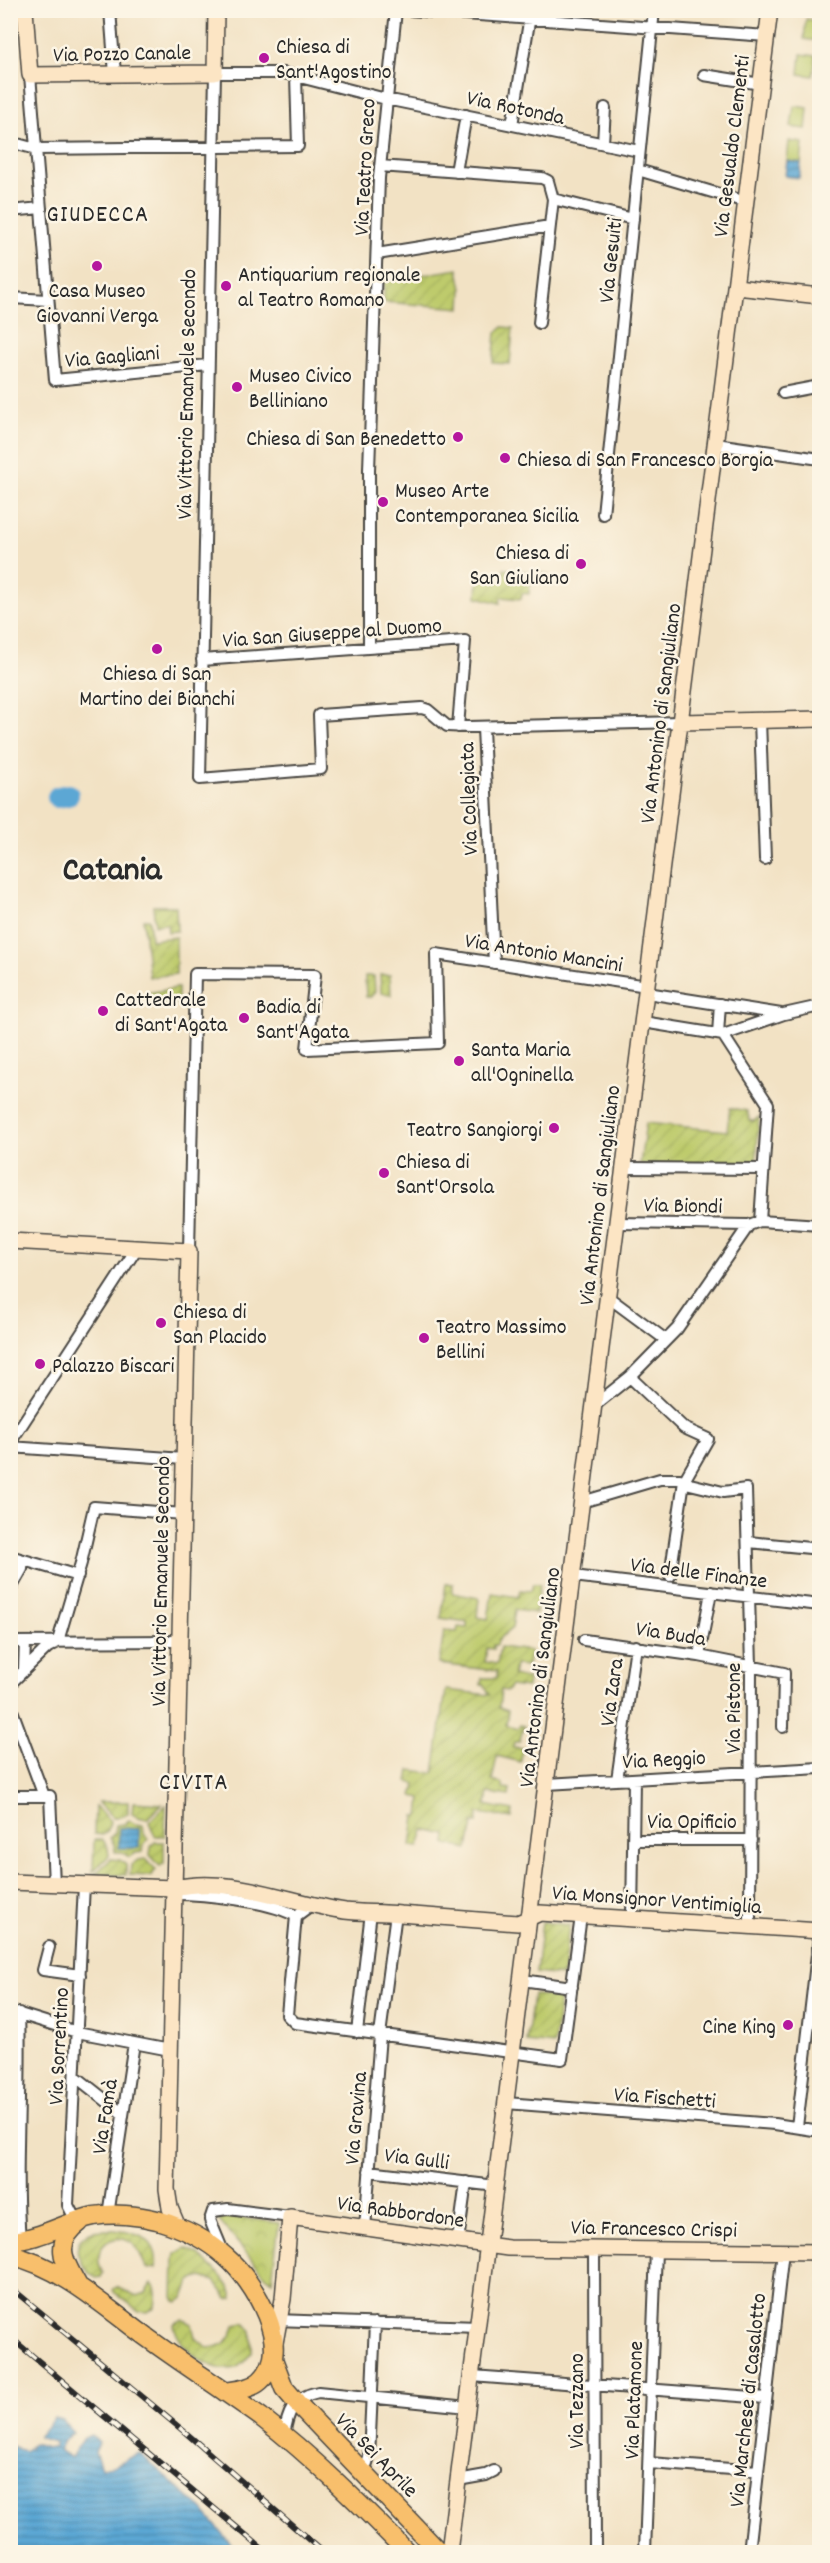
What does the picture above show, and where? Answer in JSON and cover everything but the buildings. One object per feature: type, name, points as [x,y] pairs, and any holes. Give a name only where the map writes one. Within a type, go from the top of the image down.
[{"type":"main road","points":[[25,10],[30,75]]},
{"type":"main road","name":"Via Vittorio Emanuele Secondo","points":[[215,73],[216,10]]},
{"type":"main road","name":"Via Gesualdo Clementi","points":[[736,287],[770,10]]},
{"type":"main road","name":"Via Pozzo Canale","points":[[30,75],[215,73]]},
{"type":"main road","points":[[736,287],[819,296]]},
{"type":"main road","name":"Via Antonino di Sangiuliano","points":[[489,2246],[736,287]]},
{"type":"main road","points":[[681,722],[819,719]]},
{"type":"main road","points":[[10,1241],[189,1251]]},
{"type":"main road","name":"Via Vittorio Emanuele Secondo","points":[[178,2227],[170,2208],[167,2189],[189,1251]]},
{"type":"main road","name":"Via Monsignor Ventimiglia","points":[[10,1882],[82,1888],[174,1891],[192,1884],[272,1894],[311,1905],[518,1923],[540,1913],[819,1930]]},
{"type":"main road","points":[[14,2245],[84,2220],[108,2215],[156,2220],[178,2227],[226,2257],[274,2320]]},
{"type":"main road","points":[[225,2392],[248,2387],[259,2381],[273,2354],[274,2320],[290,2217]]},
{"type":"main road","name":"Via Rabbordone","points":[[290,2217],[489,2246]]},
{"type":"main road","points":[[78,2286],[64,2262],[63,2245],[73,2228],[84,2220]]},
{"type":"main road","points":[[14,2245],[33,2261],[78,2286],[202,2378],[260,2417],[284,2436],[407,2553]]},
{"type":"main road","points":[[449,2553],[489,2246]]},
{"type":"main road","name":"Via Francesco Crispi","points":[[489,2246],[819,2252]]},
{"type":"main road","name":"Via Sei Aprile","points":[[273,2354],[284,2388],[440,2553]]},
{"type":"street","points":[[110,10],[115,74]]},
{"type":"street","name":"Via Teatro Greco","points":[[369,647],[369,470],[380,166],[396,10]]},
{"type":"street","points":[[409,10],[530,15],[652,28],[767,36]]},
{"type":"street","name":"Via Gesuiti","points":[[603,514],[654,10]]},
{"type":"street","points":[[512,125],[530,15]]},
{"type":"street","name":"Via Rotonda","points":[[215,73],[296,75],[386,99],[639,151]]},
{"type":"street","name":"Via Vittorio Emanuele Secondo","points":[[215,73],[200,779],[321,769],[319,715],[422,708],[428,710],[441,723],[463,727]]},
{"type":"street","points":[[10,298],[48,300],[30,75]]},
{"type":"street","points":[[10,142],[36,149],[298,146],[296,75]]},
{"type":"street","points":[[704,75],[761,84]]},
{"type":"street","points":[[603,143],[605,108]]},
{"type":"street","points":[[456,172],[466,115]]},
{"type":"street","points":[[380,166],[542,178],[548,181],[553,199],[539,324]]},
{"type":"street","points":[[638,170],[746,202]]},
{"type":"street","points":[[553,199],[633,219]]},
{"type":"street","points":[[10,211],[41,208]]},
{"type":"street","points":[[377,254],[550,226]]},
{"type":"street","name":"Via Gagliani","points":[[48,300],[55,380],[208,365]]},
{"type":"street","points":[[783,393],[819,386]]},
{"type":"street","points":[[716,444],[819,459]]},
{"type":"street","name":"Via San Giuseppe al Duomo","points":[[202,660],[465,641],[460,699],[463,727]]},
{"type":"street","points":[[760,720],[765,859]]},
{"type":"street","points":[[463,727],[681,722]]},
{"type":"street","name":"Via Collegiata","points":[[483,728],[494,963]]},
{"type":"street","name":"Via Antonio Mancini","points":[[307,1049],[438,1043],[436,954],[784,1014]]},
{"type":"street","name":"Via Vittorio Emanuele Secondo","points":[[189,1251],[195,974],[315,975],[307,1049]]},
{"type":"street","points":[[720,1004],[723,1037],[768,1104],[760,1221]]},
{"type":"street","points":[[643,1022],[723,1037],[784,1014],[819,1006]]},
{"type":"street","points":[[625,1168],[763,1169]]},
{"type":"street","points":[[595,1405],[630,1377],[666,1340],[749,1225],[760,1221],[819,1225]]},
{"type":"street","name":"Via Biondi","points":[[618,1223],[749,1225]]},
{"type":"street","points":[[137,1248],[10,1445],[184,1459]]},
{"type":"street","points":[[608,1297],[666,1340]]},
{"type":"street","points":[[630,1377],[684,1428],[708,1439],[684,1481],[670,1576]]},
{"type":"street","points":[[582,1502],[660,1479],[684,1481]]},
{"type":"street","name":"Via Pistone","points":[[684,1481],[723,1492],[746,1489],[751,1666],[750,1927]]},
{"type":"street","points":[[10,1684],[48,1647],[58,1641],[78,1576],[94,1507],[183,1514]]},
{"type":"street","points":[[749,1542],[819,1549]]},
{"type":"street","points":[[10,1556],[78,1576]]},
{"type":"street","points":[[10,1590],[22,1569],[23,1560]]},
{"type":"street","name":"Via delle Finanze","points":[[573,1576],[819,1605]]},
{"type":"street","points":[[699,1656],[711,1592]]},
{"type":"street","name":"Via Buda","points":[[584,1640],[699,1656],[784,1673],[783,1727]]},
{"type":"street","points":[[10,1642],[180,1641]]},
{"type":"street","points":[[24,1670],[25,1642]]},
{"type":"street","name":"Via Zara","points":[[617,1780],[636,1646]]},
{"type":"street","points":[[10,1705],[47,1796],[54,1884]]},
{"type":"street","name":"Via Reggio","points":[[547,1784],[819,1768]]},
{"type":"street","points":[[632,1919],[634,1779]]},
{"type":"street","points":[[10,1796],[47,1796]]},
{"type":"street","name":"Via Opificio","points":[[633,1839],[751,1840]]},
{"type":"street","name":"Via Sorrentino","points":[[82,1888],[80,1975],[68,2199],[69,2211],[84,2220]]},
{"type":"street","points":[[174,1891],[279,1908],[296,1916]]},
{"type":"street","points":[[311,1905],[296,1916],[287,2015],[295,2023],[562,2059],[581,1916]]},
{"type":"street","points":[[357,2031],[371,1912]]},
{"type":"street","name":"Via Gravina","points":[[365,2228],[379,2048],[384,2035],[396,1914]]},
{"type":"street","points":[[797,2127],[819,1930]]},
{"type":"street","points":[[49,1947],[44,1970],[80,1975]]},
{"type":"street","points":[[522,1980],[572,1987]]},
{"type":"street","points":[[14,2245],[16,2204],[14,2154],[21,2069],[15,2012],[77,2032],[170,2050]]},
{"type":"street","name":"Via Famà","points":[[108,2215],[135,2043]]},
{"type":"street","points":[[75,2076],[123,2114]]},
{"type":"street","name":"Via Fischetti","points":[[506,2103],[797,2127],[819,2131]]},
{"type":"street","name":"Via Gulli","points":[[369,2171],[463,2182],[496,2183]]},
{"type":"street","points":[[458,2241],[463,2182]]},
{"type":"street","points":[[226,2257],[212,2230],[210,2220],[213,2211],[219,2208],[290,2217]]},
{"type":"street","name":"Via Tezzano","points":[[594,2249],[595,2553]]},
{"type":"street","name":"Via Platamone","points":[[645,2553],[656,2250]]},
{"type":"street","name":"Via Marchese di Casalotto","points":[[749,2553],[783,2251]]},
{"type":"street","points":[[274,2320],[478,2326]]},
{"type":"street","points":[[364,2473],[369,2458],[375,2323]]},
{"type":"street","points":[[472,2376],[766,2398]]},
{"type":"street","points":[[284,2436],[287,2414],[307,2394],[318,2392],[468,2407]]},
{"type":"street","points":[[649,2463],[758,2471]]},
{"type":"street","points":[[458,2480],[468,2480],[494,2470]]},
{"type":"green space","points":[[806,19],[819,21],[818,41],[804,39]]},
{"type":"green space","points":[[801,54],[816,56],[813,76],[799,74]]},
{"type":"green space","points":[[794,106],[808,108],[806,129],[791,127]]},
{"type":"green space","points":[[789,141],[803,143],[801,163],[787,161]]},
{"type":"green space","points":[[458,269],[462,289],[461,308],[384,302],[384,281]]},
{"type":"green space","points":[[503,327],[513,328],[510,364],[493,363],[496,333]]},
{"type":"green space","points":[[504,569],[548,574],[547,584],[530,583],[529,594],[522,593],[521,599],[501,597],[500,603],[477,597],[478,578],[503,580]]},
{"type":"green space","points":[[153,906],[176,906],[177,931],[168,932],[167,924],[155,925]]},
{"type":"green space","points":[[143,919],[149,919],[151,940],[176,937],[176,974],[149,977]]},
{"type":"green space","points":[[380,975],[390,975],[391,995],[381,993]]},
{"type":"green space","points":[[365,976],[374,976],[375,992],[371,997],[366,997]]},
{"type":"green space","points":[[178,988],[178,1003],[149,1007],[148,993]]},
{"type":"green space","points":[[730,1108],[747,1111],[750,1121],[759,1117],[756,1164],[640,1164],[646,1123],[727,1131]]},
{"type":"green space","points":[[446,1583],[453,1584],[452,1593],[479,1598],[477,1617],[488,1619],[492,1593],[518,1597],[520,1590],[531,1591],[533,1584],[540,1584],[536,1613],[515,1610],[512,1628],[498,1640],[497,1645],[493,1645],[493,1649],[487,1648],[485,1662],[497,1664],[500,1647],[530,1651],[528,1666],[515,1665],[513,1676],[528,1679],[527,1688],[510,1686],[508,1691],[501,1690],[499,1708],[508,1711],[506,1725],[518,1728],[520,1725],[524,1726],[519,1742],[514,1742],[513,1747],[522,1748],[521,1762],[497,1756],[492,1781],[503,1784],[503,1788],[510,1789],[509,1796],[488,1793],[486,1805],[513,1811],[512,1818],[478,1813],[477,1823],[473,1823],[468,1849],[446,1844],[447,1835],[424,1830],[419,1847],[411,1846],[415,1816],[419,1816],[421,1798],[413,1796],[416,1784],[408,1782],[410,1770],[434,1773],[446,1690],[490,1695],[484,1685],[481,1685],[482,1678],[497,1678],[497,1671],[439,1664],[444,1631],[457,1632],[458,1627],[467,1628],[467,1622],[441,1618]]},
{"type":"green space","points":[[98,1802],[128,1802],[128,1813],[113,1818]]},
{"type":"green space","points":[[133,1802],[162,1804],[147,1819],[132,1813]]},
{"type":"green space","points":[[166,1805],[165,1836],[155,1836],[149,1822]]},
{"type":"green space","points":[[95,1806],[110,1821],[108,1830],[103,1835],[94,1834]]},
{"type":"green space","points":[[129,1820],[143,1825],[148,1839],[144,1844],[143,1852],[129,1857],[122,1852],[115,1852],[110,1838],[115,1832],[116,1825],[124,1824]]},
{"type":"green space","points":[[94,1840],[103,1840],[108,1848],[109,1856],[93,1871]]},
{"type":"green space","points":[[155,1842],[164,1842],[164,1863],[160,1866],[150,1855],[151,1847]]},
{"type":"green space","points":[[111,1859],[120,1860],[126,1865],[126,1875],[95,1874]]},
{"type":"green space","points":[[146,1859],[156,1870],[150,1876],[130,1875],[131,1865],[138,1860]]},
{"type":"green space","points":[[542,1922],[569,1925],[563,1976],[536,1973]]},
{"type":"green space","points":[[533,1994],[560,1998],[554,2045],[527,2042]]},
{"type":"green space","points":[[221,2215],[279,2223],[272,2281],[217,2218]]},
{"type":"green space","points":[[114,2230],[138,2235],[151,2244],[156,2258],[156,2268],[148,2269],[136,2246],[125,2240],[117,2239],[111,2240],[101,2249],[99,2264],[103,2273],[101,2277],[96,2278],[90,2273],[78,2256],[79,2243],[90,2232]]},
{"type":"green space","points":[[185,2248],[199,2255],[214,2269],[227,2284],[233,2298],[228,2299],[214,2281],[202,2277],[190,2281],[184,2298],[179,2302],[175,2301],[173,2297],[175,2254]]},
{"type":"green space","points":[[152,2284],[156,2291],[155,2307],[147,2312],[139,2311],[113,2289],[117,2287],[137,2296],[146,2293]]},
{"type":"green space","points":[[183,2319],[192,2324],[195,2338],[209,2348],[223,2344],[231,2335],[235,2325],[244,2323],[252,2332],[252,2352],[243,2363],[235,2368],[226,2369],[206,2363],[188,2349],[176,2332],[174,2324]]},
{"type":"water","points":[[787,161],[801,163],[799,178],[785,176]]},
{"type":"water","points":[[119,1828],[139,1829],[139,1848],[119,1848]]},
{"type":"water","points":[[54,2418],[62,2420],[73,2432],[63,2441],[58,2450],[71,2458],[82,2439],[91,2435],[99,2443],[95,2452],[101,2468],[113,2466],[139,2453],[199,2506],[238,2552],[11,2552],[11,2447],[25,2451],[33,2444],[54,2448],[54,2442],[38,2437]]},
{"type":"waterway","points":[[58,797],[68,795]]},
{"type":"railway","points":[[10,2287],[186,2433],[323,2552]]},
{"type":"railway","points":[[10,2337],[266,2552]]},
{"type":"place","name":"Chiesa di Sant'Agostino","points":[[264,58]]},
{"type":"place","name":"Casa Museo Giovanni Verga","points":[[97,266]]},
{"type":"place","name":"Antiquarium regionale al Teatro Romano","points":[[226,286]]},
{"type":"place","name":"Museo Civico Belliniano","points":[[237,387]]},
{"type":"place","name":"Chiesa di San Benedetto","points":[[458,437]]},
{"type":"place","name":"Chiesa di San Francesco Borgia","points":[[505,458]]},
{"type":"place","name":"Museo Arte Contemporanea Sicilia","points":[[383,502]]},
{"type":"place","name":"Chiesa di San Giuliano","points":[[581,564]]},
{"type":"place","name":"Chiesa di San Martino dei Bianchi","points":[[157,649]]},
{"type":"place","name":"Cattedrale di Sant'Agata","points":[[103,1011]]},
{"type":"place","name":"Badia di Sant'Agata","points":[[244,1018]]},
{"type":"place","name":"Santa Maria all'Ogninella","points":[[459,1061]]},
{"type":"place","name":"Teatro Sangiorgi","points":[[554,1128]]},
{"type":"place","name":"Chiesa di Sant'Orsola","points":[[384,1173]]},
{"type":"place","name":"Chiesa di San Placido","points":[[161,1323]]},
{"type":"place","name":"Teatro Massimo Bellini","points":[[424,1338]]},
{"type":"place","name":"Palazzo Biscari","points":[[40,1364]]},
{"type":"place","name":"Cine King","points":[[788,2025]]},
{"type":"district","name":"GIUDECCA","points":[[98,213]]},
{"type":"district","name":"Catania","points":[[112,867]]},
{"type":"district","name":"CIVITA","points":[[194,1781]]}]
